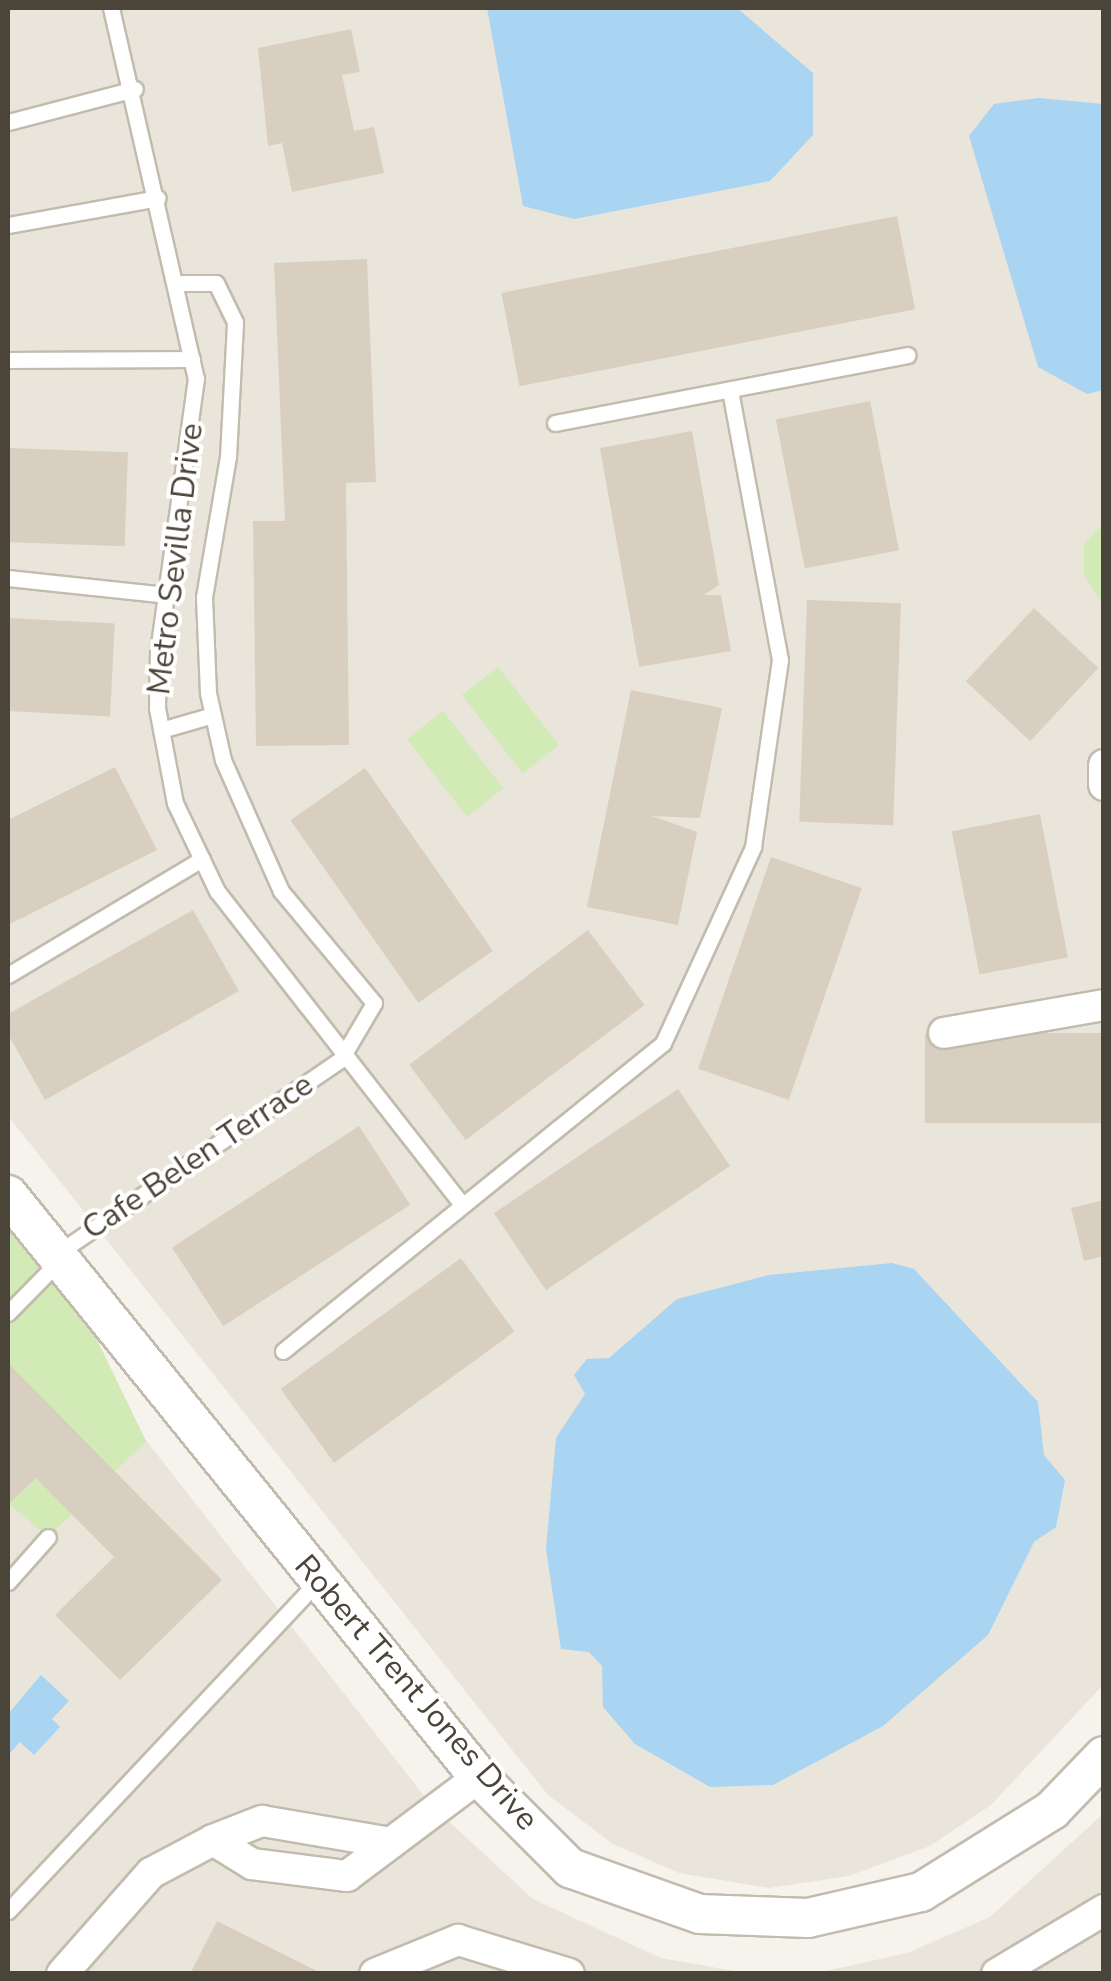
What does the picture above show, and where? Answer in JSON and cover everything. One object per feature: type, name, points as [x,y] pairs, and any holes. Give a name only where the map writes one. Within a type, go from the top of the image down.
[{"type":"street","points":[[1104,765],[1104,785]]},
{"type":"street","points":[[944,1033],[1104,1004]]},
{"type":"street","name":"Robert Trent Jones Drive","points":[[8,1194],[479,1777],[570,1868],[700,1914],[808,1918],[922,1892],[1052,1810],[1104,1756]]},
{"type":"street","points":[[213,1840],[252,1864],[347,1876],[479,1777]]},
{"type":"street","points":[[62,1974],[151,1873],[213,1840],[262,1821],[391,1843]]},
{"type":"street","points":[[288,1869],[294,1828]]},
{"type":"street","points":[[997,1974],[1104,1910]]},
{"type":"street","points":[[376,1974],[458,1940],[569,1974]]},
{"type":"lane","name":"Metro Sevilla Drive","points":[[111,8],[135,90],[192,359],[190,469],[168,596],[161,730],[175,802],[202,859],[342,1059],[462,1206]]},
{"type":"lane","points":[[8,122],[135,90]]},
{"type":"lane","points":[[8,226],[158,198]]},
{"type":"lane","points":[[176,283],[216,283],[234,322],[228,456],[204,597],[213,715],[248,827],[281,891],[374,1004],[342,1059]]},
{"type":"lane","points":[[554,423],[907,355]]},
{"type":"lane","points":[[8,360],[192,359]]},
{"type":"lane","points":[[283,1351],[663,1042],[753,848],[780,660],[730,391]]},
{"type":"lane","points":[[8,578],[168,596]]},
{"type":"lane","points":[[161,730],[213,715]]},
{"type":"lane","points":[[8,975],[202,859]]},
{"type":"lane","name":"Cafe Belen Terrace","points":[[8,1314],[57,1258],[342,1059]]},
{"type":"lane","points":[[8,1582],[48,1537]]},
{"type":"lane","points":[[8,1911],[318,1581]]},
{"type":"shaded area","points":[[8,8],[1103,8],[1103,1685],[991,1805],[930,1846],[849,1876],[769,1888],[679,1873],[613,1844],[548,1795],[8,1116]]},
{"type":"shaded area","points":[[8,1264],[432,1806],[533,1899],[661,1958],[740,1972],[826,1971],[907,1953],[990,1917],[1103,1814],[1103,1973],[8,1973]]},
{"type":"green space","points":[[1103,524],[1103,605],[1084,575],[1084,544]]},
{"type":"green space","points":[[498,667],[559,745],[523,773],[462,695]]},
{"type":"green space","points":[[443,711],[503,788],[467,817],[407,739]]},
{"type":"green space","points":[[8,1195],[59,1261],[146,1441],[48,1537],[8,1503]]},
{"type":"water","points":[[487,8],[737,8],[813,73],[813,135],[770,181],[574,219],[523,206]]},
{"type":"water","points":[[1039,98],[1103,104],[1103,390],[1087,394],[1038,367],[969,136],[994,104]]},
{"type":"water","points":[[892,1263],[914,1269],[1038,1402],[1044,1455],[1065,1480],[1056,1527],[1034,1542],[988,1635],[883,1726],[773,1785],[710,1787],[635,1744],[603,1707],[602,1666],[589,1652],[561,1649],[546,1549],[556,1438],[585,1394],[574,1375],[587,1359],[609,1358],[677,1299],[769,1275]]},
{"type":"water","points":[[41,1675],[69,1701],[52,1719],[60,1727],[34,1755],[20,1742],[8,1755],[8,1714]]},
{"type":"building","points":[[351,29],[360,72],[342,75],[354,131],[374,127],[384,173],[292,192],[282,143],[268,146],[258,48]]},
{"type":"building","points":[[897,216],[915,309],[520,386],[501,293]]},
{"type":"building","points":[[367,259],[376,482],[346,483],[349,745],[256,746],[253,521],[285,521],[274,263]]},
{"type":"building","points":[[870,401],[899,550],[805,569],[776,419]]},
{"type":"building","points":[[692,431],[719,585],[704,595],[721,595],[731,651],[639,667],[600,448]]},
{"type":"building","points":[[8,448],[128,452],[125,546],[8,542]]},
{"type":"building","points":[[807,600],[901,603],[893,825],[799,822]]},
{"type":"building","points":[[1034,608],[1098,668],[1030,741],[966,681]]},
{"type":"building","points":[[8,618],[115,624],[110,716],[8,711]]},
{"type":"building","points":[[631,690],[722,708],[700,818],[652,816],[697,832],[678,925],[587,907]]},
{"type":"building","points":[[115,767],[157,850],[8,925],[8,820]]},
{"type":"building","points":[[365,768],[493,951],[418,1003],[290,820]]},
{"type":"building","points":[[1040,814],[1068,957],[980,974],[952,831]]},
{"type":"building","points":[[771,857],[862,888],[789,1100],[698,1069]]},
{"type":"building","points":[[193,910],[239,991],[45,1100],[8,1034],[8,1014]]},
{"type":"building","points":[[588,930],[645,1005],[466,1140],[409,1065]]},
{"type":"building","points":[[925,1033],[1104,1033],[1104,1123],[925,1123]]},
{"type":"building","points":[[678,1089],[730,1166],[546,1290],[494,1213]]},
{"type":"building","points":[[359,1126],[410,1205],[223,1326],[172,1247]]},
{"type":"building","points":[[1104,1200],[1104,1256],[1084,1261],[1071,1208]]},
{"type":"building","points":[[461,1258],[514,1332],[334,1463],[281,1389]]},
{"type":"building","points":[[8,1363],[222,1580],[120,1680],[55,1615],[114,1557],[36,1478],[8,1505]]},
{"type":"building","points":[[217,1921],[323,1974],[190,1974]]}]
